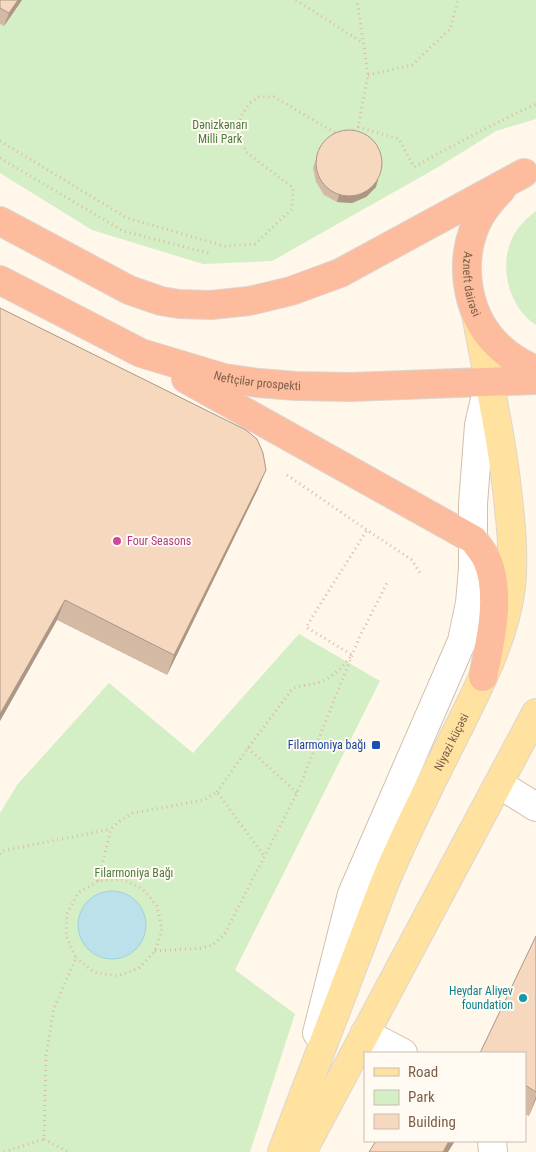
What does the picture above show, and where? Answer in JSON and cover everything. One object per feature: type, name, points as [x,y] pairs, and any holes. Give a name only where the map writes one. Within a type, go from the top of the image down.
[{"type":"highway","points":[[0,221],[129,290],[170,302],[211,305],[249,301],[291,290],[340,272],[530,171]]},
{"type":"highway","name":"Azneft dairəsi","points":[[530,171],[505,186],[488,203],[476,223],[469,245],[466,268],[468,291],[476,314],[487,333],[502,350],[520,363],[536,370]]},
{"type":"highway","name":"Neftçilər prospekti","points":[[0,280],[141,353],[224,378],[259,384],[351,387],[536,380]]},
{"type":"highway","points":[[141,353],[474,540],[487,561],[493,585],[494,617],[483,677]]},
{"type":"main road","name":"Niyazi küçəsi","points":[[282,1152],[369,920],[403,840],[483,677],[497,642],[511,588],[513,538],[506,472],[476,314]]},
{"type":"main road","points":[[302,1152],[536,712]]},
{"type":"street","points":[[298,1109],[352,894],[462,641],[470,603],[474,540],[474,494],[479,425],[489,382]]},
{"type":"street","points":[[499,784],[536,807]]},
{"type":"street","points":[[365,1033],[401,1052]]},
{"type":"path","points":[[296,0],[363,43]]},
{"type":"path","points":[[357,0],[368,74],[358,128]]},
{"type":"path","points":[[368,74],[412,65],[450,29],[458,0]]},
{"type":"path","points":[[0,141],[127,218],[225,246],[255,244],[292,209],[293,188],[246,152],[239,132],[241,116],[250,103],[259,97],[274,98],[342,137],[358,128],[399,139],[414,167],[483,129],[536,104]]},
{"type":"path","points":[[0,158],[123,231],[212,254]]},
{"type":"path","points":[[279,469],[412,560],[420,573]]},
{"type":"path","points":[[352,655],[306,627],[367,530]]},
{"type":"path","points":[[155,951],[202,948],[213,945],[225,933],[297,793],[359,638],[387,583]]},
{"type":"path","points":[[98,881],[111,829],[120,820],[133,813],[204,800],[218,792],[293,688],[319,683],[337,673],[352,655]]},
{"type":"path","points":[[248,748],[297,793]]},
{"type":"path","points":[[218,792],[265,857]]},
{"type":"path","points":[[0,854],[2,852],[111,829]]},
{"type":"path","points":[[121,878],[142,888],[157,906],[162,929],[155,951],[139,968],[117,976],[94,972],[76,958],[66,936],[67,914],[78,893],[98,881],[121,878]]},
{"type":"path","points":[[44,1139],[46,1056],[54,1008],[76,958]]},
{"type":"path","points":[[4,1152],[44,1139],[68,1152]]},
{"type":"green space","name":"Dənizkənarı Milli Park","points":[[0,0],[536,0],[536,119],[496,131],[440,166],[272,261],[203,264],[92,230],[0,173]]},
{"type":"green space","points":[[536,211],[536,325],[519,309],[514,299],[509,287],[506,264],[513,236],[522,224]]},
{"type":"green space","name":"Filarmoniya Bağı","points":[[299,634],[380,681],[235,970],[295,1014],[250,1152],[0,1152],[0,813],[17,785],[109,683],[193,753]]},
{"type":"water","points":[[112,891],[125,894],[136,901],[143,912],[146,925],[143,938],[136,949],[125,956],[112,959],[99,956],[88,949],[81,938],[78,925],[81,912],[88,901],[99,894]]},
{"type":"building","points":[[0,0],[18,0],[9,13],[0,8]]},
{"type":"building","points":[[349,130],[362,133],[372,140],[379,150],[382,163],[379,176],[372,186],[362,193],[349,196],[336,193],[326,186],[319,176],[316,163],[319,150],[326,140],[336,133]]},
{"type":"building","name":"Four Seasons","points":[[0,308],[246,430],[257,439],[263,453],[266,470],[174,655],[65,600],[0,714]]},
{"type":"building","name":"Heydar Aliyev foundation","points":[[536,936],[536,1092],[526,1086],[526,1052],[480,1052]]},
{"type":"building","points":[[375,1142],[448,1142],[443,1152],[369,1152]]},
{"type":"place","name":"Four Seasons","points":[[117,541]]},
{"type":"place","name":"Filarmoniya bağı","points":[[376,745]]},
{"type":"place","name":"Heydar Aliyev foundation","points":[[523,998]]}]
